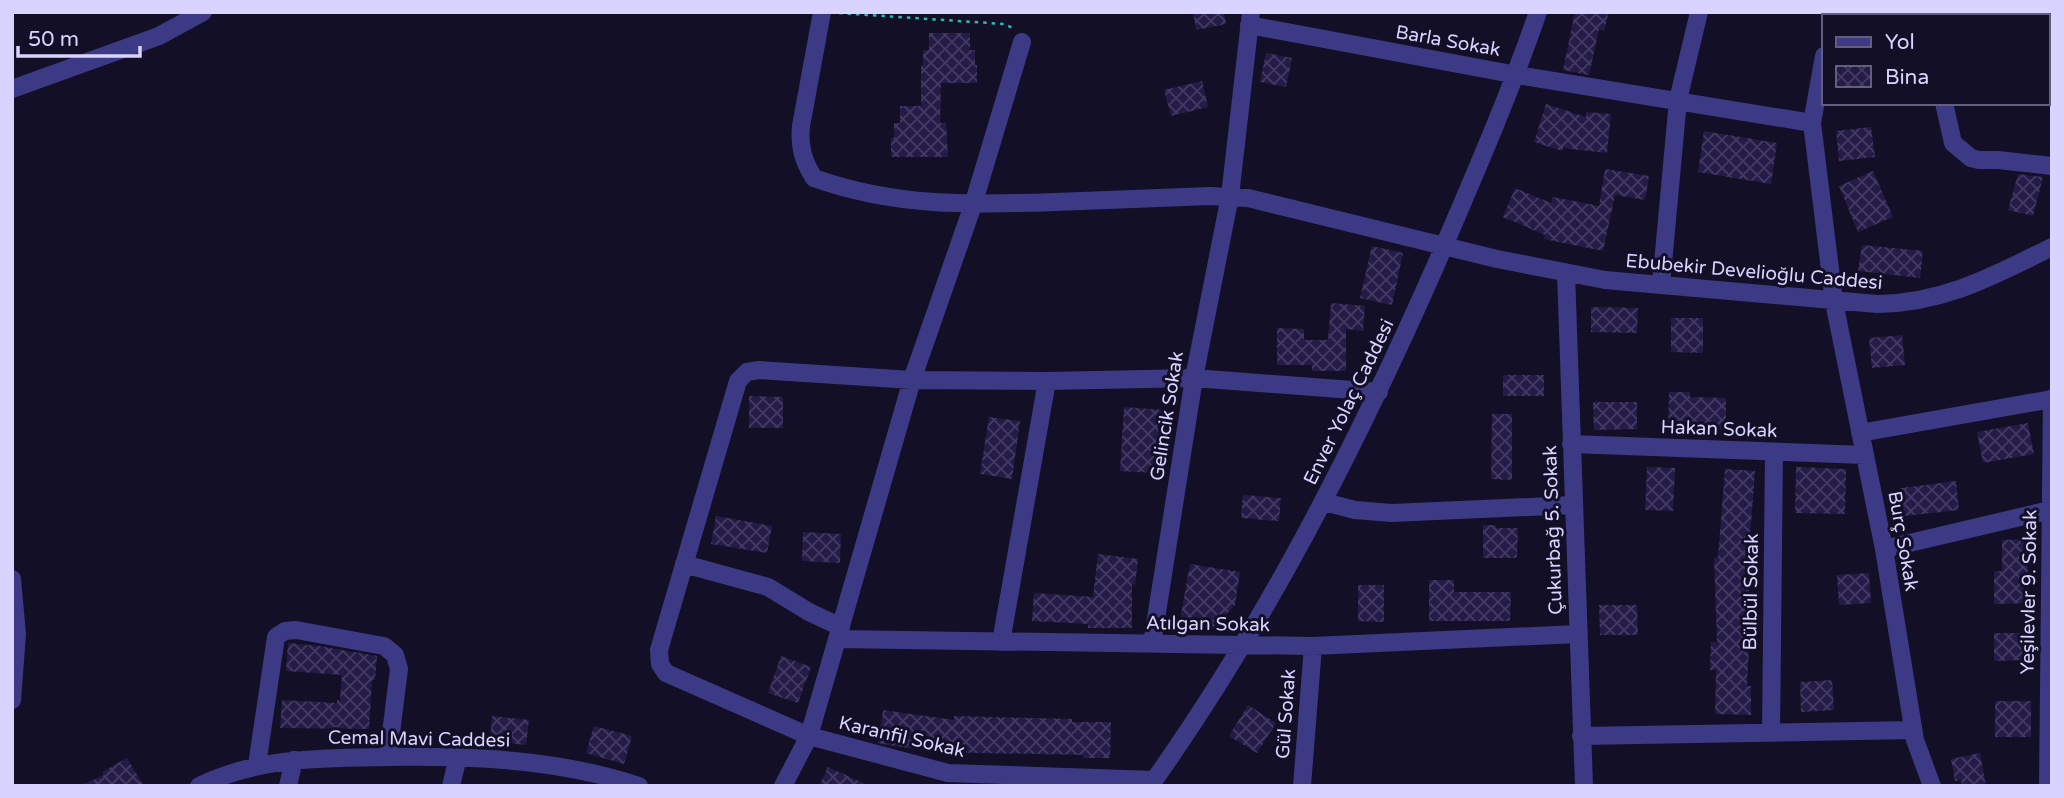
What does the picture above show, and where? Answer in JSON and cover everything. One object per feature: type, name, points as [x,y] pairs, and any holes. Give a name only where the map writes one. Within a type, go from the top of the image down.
[{"type":"street","points":[[12,89],[159,36],[203,12]]},
{"type":"street","name":"Ebubekir Develioğlu Caddesi","points":[[822,12],[800,137],[804,160],[814,178],[873,196],[973,205],[1230,196],[1266,201],[1444,246],[1605,280],[1834,302],[1895,304],[1935,298],[1977,284],[2052,247]]},
{"type":"street","name":"Enver Yolaç Caddesi","points":[[1152,783],[1199,714],[1264,608],[1324,502],[1379,391],[1444,246],[1517,75],[1538,12]]},
{"type":"street","points":[[1661,285],[1678,100],[1699,12]]},
{"type":"street","name":"Barla Sokak","points":[[1250,19],[1517,75],[1812,123]]},
{"type":"street","name":"Gelincik Sokak","points":[[1152,644],[1194,378],[1230,196],[1250,19]]},
{"type":"street","points":[[783,786],[809,736],[912,380],[973,205],[1023,42]]},
{"type":"street","name":"Burç Sokak","points":[[1822,67],[1812,123],[1834,302],[1884,549],[1913,730],[1932,786]]},
{"type":"street","points":[[1944,105],[1953,143],[1970,158],[2052,166]]},
{"type":"street","name":"Çukurbağ 5. Sokak","points":[[1566,273],[1584,786]]},
{"type":"street","points":[[840,633],[768,587],[684,564],[735,388],[742,376],[759,370],[912,380],[1194,378],[1379,391]]},
{"type":"street","points":[[1001,642],[1047,381]]},
{"type":"street","points":[[1860,433],[2052,399]]},
{"type":"street","name":"Yeşilevler 9. Sokak","points":[[2048,786],[2052,399]]},
{"type":"street","name":"Hakan Sokak","points":[[1571,444],[1865,455]]},
{"type":"street","name":"Bülbül Sokak","points":[[1771,733],[1774,452]]},
{"type":"street","points":[[1324,502],[1355,510],[1392,513],[1573,505]]},
{"type":"street","points":[[1884,549],[2050,510]]},
{"type":"street","name":"Karanfil Sokak","points":[[684,564],[659,650],[660,664],[671,676],[809,736],[948,773],[1152,783]]},
{"type":"street","points":[[12,579],[17,634],[12,700]]},
{"type":"street","points":[[257,765],[276,637],[290,630],[384,646],[395,655],[399,669],[388,757]]},
{"type":"street","name":"Atılgan Sokak","points":[[840,633],[1001,642],[1312,646],[1577,634]]},
{"type":"street","name":"Gül Sokak","points":[[1302,786],[1312,646]]},
{"type":"street","points":[[1581,736],[1913,730]]},
{"type":"street","points":[[451,786],[458,757]]},
{"type":"street","name":"Cemal Mavi Caddesi","points":[[199,786],[257,765],[294,760],[458,757],[557,766],[639,786]]},
{"type":"street","points":[[288,786],[294,760]]},
{"type":"path","points":[[831,12],[1004,24],[1015,29],[1023,42]]},
{"type":"building","points":[[1193,12],[1224,12],[1226,24],[1196,30]]},
{"type":"building","points":[[1575,12],[1609,12],[1604,31],[1599,29],[1589,75],[1563,70]]},
{"type":"building","points":[[929,33],[970,33],[970,50],[975,50],[977,83],[941,83],[940,123],[946,123],[948,157],[891,157],[891,138],[894,138],[894,123],[900,123],[900,106],[921,106],[921,65],[923,50],[929,50]]},
{"type":"building","points":[[1266,53],[1292,58],[1286,87],[1260,82]]},
{"type":"building","points":[[1202,81],[1208,107],[1171,116],[1164,90]]},
{"type":"building","points":[[1546,104],[1586,117],[1586,112],[1611,114],[1607,153],[1563,148],[1562,151],[1534,142]]},
{"type":"building","points":[[1871,127],[1875,157],[1839,161],[1836,131]]},
{"type":"building","points":[[1704,131],[1777,143],[1771,184],[1698,172]]},
{"type":"building","points":[[1605,169],[1649,176],[1645,200],[1615,195],[1603,251],[1544,239],[1545,235],[1503,217],[1515,188],[1551,203],[1553,197],[1599,206]]},
{"type":"building","points":[[1873,171],[1893,217],[1858,232],[1839,186]]},
{"type":"building","points":[[2018,174],[2043,177],[2033,216],[2008,210]]},
{"type":"building","points":[[1862,245],[1923,251],[1920,278],[1858,271]]},
{"type":"building","points":[[1372,246],[1403,253],[1392,305],[1360,298]]},
{"type":"building","points":[[1331,303],[1365,306],[1363,331],[1346,329],[1346,371],[1312,371],[1312,365],[1277,365],[1277,328],[1304,329],[1304,340],[1328,340]]},
{"type":"building","points":[[1591,307],[1638,308],[1637,333],[1591,332]]},
{"type":"building","points":[[1671,318],[1703,318],[1703,353],[1671,352]]},
{"type":"building","points":[[1902,335],[1905,365],[1872,368],[1869,338]]},
{"type":"building","points":[[1503,375],[1544,375],[1544,396],[1503,396]]},
{"type":"building","points":[[1669,392],[1690,392],[1690,397],[1726,398],[1726,430],[1668,429]]},
{"type":"building","points":[[749,396],[783,397],[783,428],[749,428]]},
{"type":"building","points":[[1593,402],[1637,402],[1637,429],[1594,430]]},
{"type":"building","points":[[1124,407],[1165,410],[1163,437],[1158,437],[1156,473],[1120,471]]},
{"type":"building","points":[[1492,414],[1512,414],[1512,480],[1491,479]]},
{"type":"building","points":[[989,417],[1020,421],[1012,479],[980,474]]},
{"type":"building","points":[[2028,423],[2034,454],[1983,463],[1977,432]]},
{"type":"building","points":[[1647,467],[1675,468],[1673,511],[1645,510]]},
{"type":"building","points":[[1796,467],[1846,469],[1845,514],[1795,513]]},
{"type":"building","points":[[1725,469],[1755,471],[1750,536],[1747,536],[1750,630],[1747,686],[1751,686],[1751,715],[1715,714],[1716,670],[1710,670],[1711,642],[1717,642],[1714,558],[1718,558]]},
{"type":"building","points":[[1956,481],[1959,510],[1904,516],[1901,488]]},
{"type":"building","points":[[1243,495],[1281,498],[1279,521],[1241,518]]},
{"type":"building","points":[[716,516],[772,526],[767,553],[711,544]]},
{"type":"building","points":[[1483,525],[1518,528],[1517,558],[1483,558]]},
{"type":"building","points":[[803,532],[841,534],[840,563],[802,561]]},
{"type":"building","points":[[2034,539],[2034,565],[2028,565],[2028,603],[1994,604],[1994,571],[2002,571],[2002,540]]},
{"type":"building","points":[[1098,554],[1138,559],[1135,585],[1132,584],[1132,628],[1088,628],[1088,624],[1032,621],[1034,593],[1093,597]]},
{"type":"building","points":[[1190,564],[1240,572],[1235,605],[1210,631],[1179,626]]},
{"type":"building","points":[[1869,573],[1871,603],[1839,605],[1837,575]]},
{"type":"building","points":[[1429,580],[1454,580],[1454,592],[1511,592],[1510,621],[1429,621]]},
{"type":"building","points":[[1358,585],[1384,585],[1384,622],[1358,621]]},
{"type":"building","points":[[1599,605],[1637,605],[1638,635],[1600,635]]},
{"type":"building","points":[[1994,633],[2024,633],[2024,660],[1994,661]]},
{"type":"building","points":[[288,643],[377,656],[375,680],[372,680],[369,729],[280,728],[282,700],[337,703],[337,700],[340,700],[342,675],[286,671]]},
{"type":"building","points":[[781,656],[811,667],[798,703],[768,693]]},
{"type":"building","points":[[1832,680],[1834,710],[1801,712],[1800,682]]},
{"type":"building","points":[[1995,701],[2031,701],[2031,737],[1995,737]]},
{"type":"building","points":[[1248,705],[1276,723],[1257,753],[1229,736]]},
{"type":"building","points":[[883,710],[954,720],[954,716],[1111,722],[1110,758],[938,752],[878,743]]},
{"type":"building","points":[[492,716],[529,720],[526,745],[490,741]]},
{"type":"building","points":[[594,726],[632,736],[624,764],[586,753]]},
{"type":"building","points":[[1980,753],[1986,786],[1962,786],[1961,780],[1955,781],[1951,759]]},
{"type":"building","points":[[127,758],[144,786],[80,786],[104,775],[102,772]]},
{"type":"building","points":[[828,767],[870,786],[819,786]]}]
